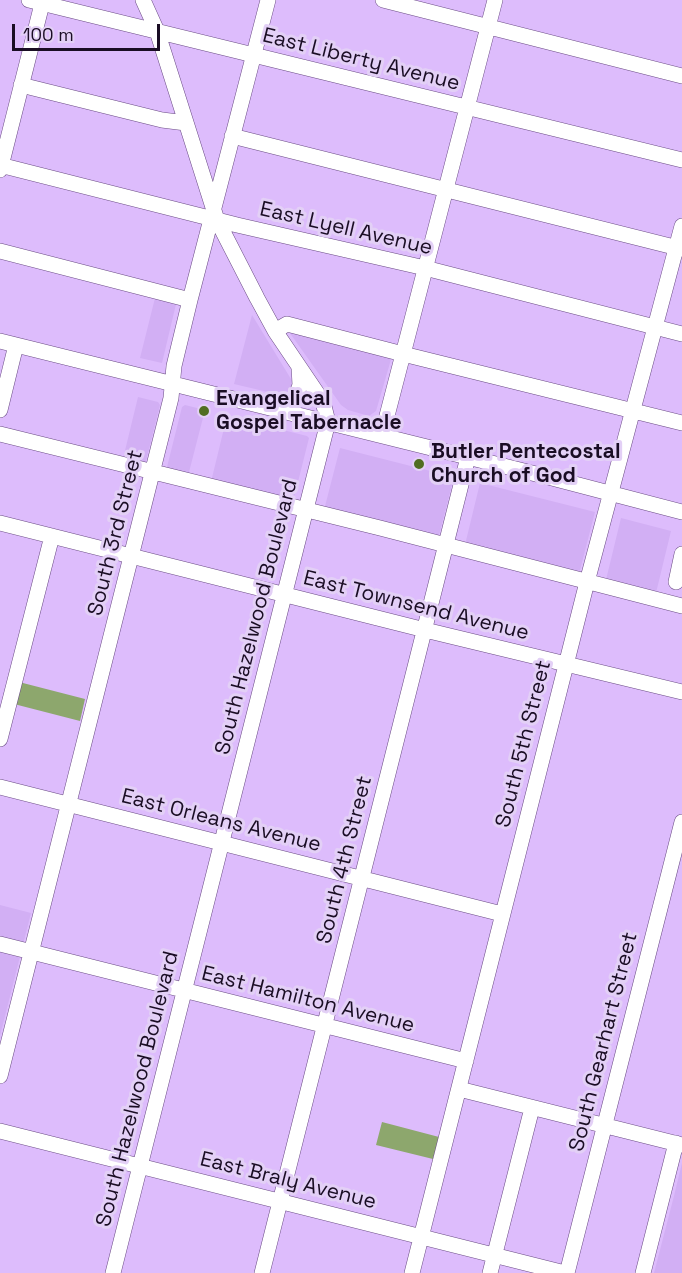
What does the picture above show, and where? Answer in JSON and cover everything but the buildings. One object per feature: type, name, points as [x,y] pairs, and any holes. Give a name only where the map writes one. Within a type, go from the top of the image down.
[{"type":"street","points":[[143,0],[157,31],[214,217],[275,331],[323,402],[328,422]]},
{"type":"street","name":"South 3rd Street","points":[[0,1077],[153,472],[171,398],[174,366],[190,300],[214,217],[232,136],[268,0]]},
{"type":"street","points":[[383,0],[682,76]]},
{"type":"street","points":[[382,435],[495,0]]},
{"type":"street","points":[[0,167],[21,85],[38,1]]},
{"type":"street","name":"East Liberty Avenue","points":[[38,1],[254,56],[682,159]]},
{"type":"street","points":[[21,85],[162,120],[186,123]]},
{"type":"street","points":[[232,136],[679,248]]},
{"type":"street","name":"East Lyell Avenue","points":[[0,167],[425,268],[682,334]]},
{"type":"street","name":"South 5th Street","points":[[412,1273],[587,582],[654,328],[679,248],[682,226]]},
{"type":"street","points":[[0,251],[190,300]]},
{"type":"street","points":[[275,331],[287,324],[682,423]]},
{"type":"street","points":[[0,341],[682,512]]},
{"type":"street","points":[[0,410],[16,345]]},
{"type":"street","points":[[290,412],[300,385],[299,367]]},
{"type":"street","name":"South Hazelwood Boulevard","points":[[113,1273],[328,422]]},
{"type":"street","points":[[0,434],[682,606]]},
{"type":"street","name":"South 4th Street","points":[[262,1273],[468,457]]},
{"type":"street","name":"East Townsend Avenue","points":[[0,523],[682,692]]},
{"type":"street","points":[[0,739],[52,536]]},
{"type":"street","points":[[676,582],[682,554]]},
{"type":"street","name":"East Orleans Avenue","points":[[0,787],[502,914]]},
{"type":"street","name":"South Gearhart Street","points":[[566,1273],[682,822]]},
{"type":"street","name":"East Hamilton Avenue","points":[[0,944],[466,1061]]},
{"type":"street","points":[[459,1089],[679,1144],[643,1273]]},
{"type":"street","points":[[490,1273],[532,1108]]},
{"type":"street","name":"East Braly Avenue","points":[[0,1131],[566,1273]]},
{"type":"shaded area","points":[[156,294],[177,300],[162,363],[140,358]]},
{"type":"shaded area","points":[[252,315],[294,384],[289,395],[234,384]]},
{"type":"shaded area","points":[[287,329],[392,356],[376,411],[369,416],[348,410],[341,405]]},
{"type":"shaded area","points":[[138,397],[158,402],[160,405],[144,469],[122,463]]},
{"type":"shaded area","points":[[185,405],[205,410],[188,476],[166,471],[182,407]]},
{"type":"shaded area","points":[[227,416],[309,438],[293,502],[211,482]]},
{"type":"shaded area","points":[[340,448],[454,477],[437,543],[323,514]]},
{"type":"shaded area","points":[[480,483],[595,512],[578,578],[464,549]]},
{"type":"shaded area","points":[[621,518],[671,531],[655,597],[605,584]]},
{"type":"shaded area","points":[[0,905],[31,913],[0,1036]]},
{"type":"shaded area","points":[[682,1163],[682,1273],[654,1273],[674,1196]]},
{"type":"green space","points":[[19,682],[85,699],[80,721],[14,704]]},
{"type":"green space","points":[[382,1122],[439,1137],[433,1159],[376,1145]]},
{"type":"place","name":"Evangelical Gospel Tabernacle","points":[[204,411]]},
{"type":"place","name":"Butler Pentecostal Church of God","points":[[419,464]]}]
